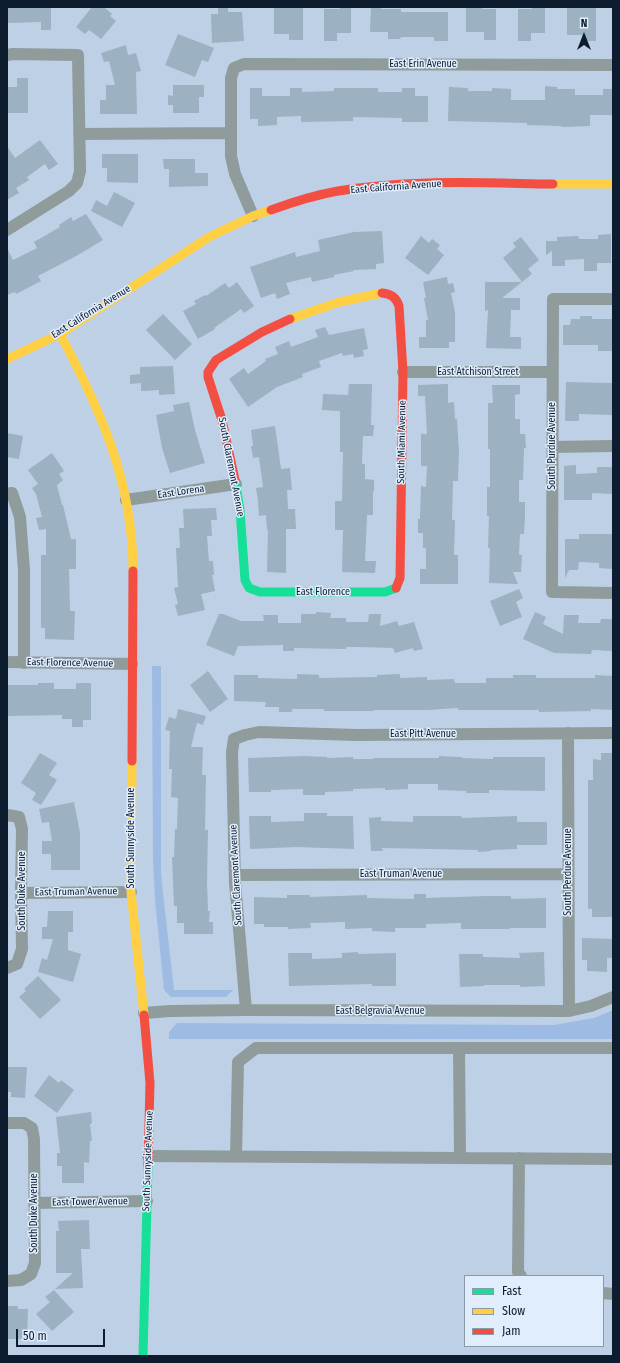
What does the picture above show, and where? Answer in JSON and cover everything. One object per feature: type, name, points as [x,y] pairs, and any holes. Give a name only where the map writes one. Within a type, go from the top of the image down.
[{"type":"street","points":[[7,55],[78,55],[80,134],[80,172],[77,183],[69,191],[7,230]]},
{"type":"street","name":"East Erin Avenue","points":[[231,133],[231,78],[234,68],[244,64],[613,65]]},
{"type":"street","points":[[80,134],[231,133],[231,156],[235,174],[253,216]]},
{"type":"street","name":"East California Avenue","points":[[7,359],[60,334],[210,237],[253,216],[295,201],[338,191],[379,186],[422,184],[613,184]]},
{"type":"street","name":"South Claremont Avenue","points":[[249,588],[245,580],[240,510],[236,484],[222,420],[210,382],[208,372],[211,366],[216,360],[269,328],[309,311],[347,300],[382,293],[389,294],[395,298]]},
{"type":"street","name":"South Miami Avenue","points":[[395,298],[399,302],[400,310],[404,372],[400,578],[396,588]]},
{"type":"street","name":"South Purdue Avenue","points":[[613,299],[554,299],[552,372],[552,592],[613,593]]},
{"type":"street","name":"South Sunnyside Avenue","points":[[60,334],[84,378],[105,425],[121,475],[133,554],[131,892],[150,1083],[143,1356]]},
{"type":"street","name":"East Atchison Street","points":[[404,372],[552,372]]},
{"type":"street","points":[[552,447],[613,446]]},
{"type":"street","name":"East Lorena","points":[[126,500],[236,484]]},
{"type":"street","points":[[10,493],[20,517],[24,563],[24,662]]},
{"type":"street","name":"East Florence","points":[[249,588],[260,592],[385,592],[396,588]]},
{"type":"street","name":"East Florence Avenue","points":[[7,662],[132,664]]},
{"type":"street","name":"East Pitt Avenue","points":[[234,739],[259,732],[357,735],[613,733]]},
{"type":"street","name":"South Perdue Avenue","points":[[568,733],[569,1011]]},
{"type":"street","name":"South Claremont Avenue","points":[[234,739],[232,752],[235,875],[246,1010]]},
{"type":"street","name":"South Duke Avenue","points":[[7,815],[19,817],[22,829],[22,949],[12,966]]},
{"type":"street","name":"East Truman Avenue","points":[[235,875],[568,874]]},
{"type":"street","name":"East Truman Avenue","points":[[21,893],[131,892]]},
{"type":"street","name":"East Belgravia Avenue","points":[[144,1013],[170,1011],[246,1010],[569,1011],[591,1006],[613,998]]},
{"type":"street","points":[[236,1157],[238,1062],[256,1048],[613,1048]]},
{"type":"street","points":[[459,1048],[460,1158]]},
{"type":"street","name":"South Duke Avenue","points":[[7,1123],[24,1123],[32,1128],[34,1139],[35,1263],[31,1274],[21,1280],[7,1281]]},
{"type":"street","points":[[148,1156],[613,1159]]},
{"type":"street","points":[[520,1158],[518,1272],[520,1275]]},
{"type":"street","name":"East Tower Avenue","points":[[34,1203],[146,1201]]},
{"type":"shaded area","points":[[152,666],[161,666],[161,872],[174,990],[233,990],[226,997],[171,997],[164,990],[155,900],[153,859]]},
{"type":"shaded area","points":[[613,1010],[613,1039],[169,1039],[169,1032],[177,1023],[554,1025],[594,1018]]},
{"type":"building","points":[[7,7],[51,7],[51,30],[41,30],[41,22],[7,23]]},
{"type":"building","points":[[92,7],[104,7],[112,14],[110,16],[116,21],[101,39],[89,30],[85,34],[76,27]]},
{"type":"building","points":[[274,7],[303,7],[303,40],[289,40],[289,34],[274,34]]},
{"type":"building","points":[[340,7],[351,7],[351,33],[337,33],[337,41],[324,41],[324,9],[340,9]]},
{"type":"building","points":[[371,7],[381,7],[381,9],[401,9],[401,12],[448,12],[448,41],[434,41],[434,37],[401,37],[400,39],[388,39],[388,32],[370,32]]},
{"type":"building","points":[[466,7],[496,9],[496,40],[484,40],[484,32],[466,32]]},
{"type":"building","points":[[532,7],[545,7],[545,33],[531,33],[531,41],[518,41],[518,9],[532,9]]},
{"type":"building","points":[[567,7],[596,7],[596,41],[582,41],[582,35],[567,35]]},
{"type":"building","points":[[218,8],[228,8],[228,12],[242,12],[244,41],[212,43],[211,14],[218,14]]},
{"type":"building","points":[[178,34],[214,48],[208,62],[202,60],[195,77],[165,65]]},
{"type":"building","points":[[126,45],[128,55],[136,53],[141,71],[136,72],[137,114],[100,114],[100,100],[106,100],[106,85],[115,85],[109,61],[104,62],[101,53]]},
{"type":"building","points":[[17,78],[28,78],[28,113],[7,113],[7,87],[17,87]]},
{"type":"building","points":[[173,85],[204,85],[204,97],[199,97],[199,113],[173,113],[173,105],[168,105],[168,95],[173,96]]},
{"type":"building","points":[[545,86],[557,87],[557,89],[575,89],[575,95],[603,95],[603,89],[613,89],[613,115],[590,115],[590,126],[561,127],[527,125],[527,123],[448,121],[449,87],[468,88],[468,91],[492,91],[492,88],[511,89],[511,100],[545,100]]},
{"type":"building","points":[[250,88],[262,88],[262,96],[290,96],[290,88],[302,88],[302,92],[334,91],[334,88],[378,88],[378,92],[402,92],[402,88],[415,88],[415,96],[428,96],[428,122],[402,122],[402,118],[353,117],[353,121],[301,122],[301,116],[277,117],[277,125],[258,126],[258,119],[250,119]]},
{"type":"building","points":[[40,140],[58,164],[49,170],[45,164],[27,177],[29,180],[16,188],[19,193],[7,200],[7,146],[15,158]]},
{"type":"building","points":[[102,154],[138,154],[138,183],[107,182],[107,168],[102,168]]},
{"type":"building","points":[[163,159],[195,159],[195,173],[208,173],[208,186],[169,187],[169,169],[164,169]]},
{"type":"building","points":[[114,192],[135,203],[122,227],[91,211],[96,200],[107,206]]},
{"type":"building","points":[[86,214],[103,240],[38,276],[41,281],[16,294],[15,292],[7,295],[7,248],[13,260],[37,248],[34,242],[60,227],[59,225],[71,217],[73,221]]},
{"type":"building","points":[[382,231],[384,263],[376,264],[376,269],[353,270],[354,271],[312,282],[311,277],[286,283],[290,294],[277,299],[275,293],[261,298],[250,267],[295,252],[296,257],[320,251],[318,240],[354,232]]},
{"type":"building","points":[[611,234],[611,263],[597,263],[597,271],[584,271],[584,259],[565,260],[565,266],[552,266],[552,251],[546,255],[546,241],[557,241],[557,237],[578,236],[579,239],[598,239],[598,235]]},
{"type":"building","points":[[421,236],[429,243],[432,239],[440,245],[437,249],[444,255],[428,275],[405,258]]},
{"type":"building","points":[[521,237],[539,260],[528,269],[532,274],[522,282],[503,258],[516,247],[513,243]]},
{"type":"building","points":[[447,277],[448,284],[453,283],[455,292],[451,293],[455,312],[455,342],[449,342],[449,348],[419,348],[419,337],[426,337],[426,320],[428,320],[423,282]]},
{"type":"building","points":[[237,282],[254,306],[244,313],[241,309],[214,328],[215,329],[198,339],[183,311],[196,304],[194,301],[205,295],[206,296],[225,283],[229,288]]},
{"type":"building","points":[[485,282],[522,282],[502,298],[520,298],[520,310],[511,310],[510,337],[521,337],[521,349],[486,348],[488,310],[485,311]]},
{"type":"building","points":[[163,314],[192,344],[175,360],[146,330]]},
{"type":"building","points":[[580,316],[592,316],[592,319],[613,319],[613,351],[598,351],[598,345],[563,345],[563,325],[570,325],[571,319],[580,319]]},
{"type":"building","points":[[325,327],[329,335],[364,328],[368,349],[363,350],[364,356],[354,358],[353,354],[343,356],[342,353],[319,361],[321,367],[302,374],[303,377],[277,387],[248,407],[229,379],[244,368],[248,374],[266,361],[265,359],[278,354],[275,347],[289,341],[291,347],[318,337],[315,330]]},
{"type":"building","points":[[173,366],[175,394],[159,395],[159,390],[141,391],[141,383],[130,384],[130,375],[140,374],[140,367]]},
{"type":"building","points":[[566,382],[613,383],[613,415],[579,414],[579,421],[565,421]]},
{"type":"building","points":[[349,384],[372,384],[371,425],[374,425],[373,436],[363,436],[362,464],[365,464],[365,479],[374,480],[373,515],[367,515],[365,561],[376,561],[375,573],[342,572],[343,530],[335,530],[335,501],[342,501],[343,452],[340,452],[340,411],[322,410],[323,394],[348,395]]},
{"type":"building","points":[[448,384],[448,403],[454,402],[455,419],[457,419],[459,452],[458,481],[453,481],[452,520],[455,520],[454,555],[458,555],[458,584],[420,584],[420,569],[426,569],[426,548],[423,548],[423,533],[418,533],[418,519],[420,519],[421,486],[426,487],[427,466],[421,466],[421,434],[427,434],[425,396],[418,396],[418,385]]},
{"type":"building","points":[[492,385],[520,385],[520,394],[515,395],[515,419],[520,419],[520,434],[525,434],[526,448],[524,448],[523,480],[519,480],[519,502],[525,502],[524,534],[520,534],[519,555],[522,555],[521,572],[513,572],[518,584],[489,583],[490,548],[488,548],[489,516],[487,516],[487,487],[490,487],[490,449],[488,449],[488,403],[493,403]]},
{"type":"building","points":[[189,402],[195,430],[205,463],[170,473],[162,448],[156,415],[174,411],[173,405]]},
{"type":"building","points":[[275,426],[281,469],[290,468],[292,490],[287,490],[288,509],[295,509],[296,529],[286,529],[286,573],[267,572],[268,530],[266,515],[259,516],[256,488],[263,487],[259,457],[253,458],[251,446],[253,446],[251,430]]},
{"type":"building","points":[[7,433],[23,436],[19,459],[7,457]]},
{"type":"building","points":[[52,453],[64,471],[59,474],[63,480],[57,485],[71,539],[76,539],[76,569],[69,569],[70,611],[75,611],[74,640],[45,639],[45,628],[41,628],[41,555],[46,555],[46,529],[39,530],[36,518],[42,517],[36,494],[32,488],[38,484],[28,470]]},
{"type":"building","points":[[576,465],[576,474],[597,473],[597,467],[613,467],[613,494],[592,493],[592,500],[564,500],[564,466]]},
{"type":"building","points":[[216,508],[217,520],[211,520],[212,536],[207,536],[209,561],[213,561],[214,575],[212,575],[215,591],[201,594],[205,610],[178,616],[175,605],[178,604],[174,588],[178,587],[176,548],[180,548],[179,528],[184,528],[183,509]]},
{"type":"building","points":[[579,534],[613,534],[613,569],[599,568],[599,563],[579,562],[578,570],[569,570],[565,578],[565,539],[579,539]]},
{"type":"building","points":[[519,589],[523,598],[516,602],[522,617],[500,626],[490,601]]},
{"type":"building","points":[[316,612],[331,613],[330,618],[346,618],[346,622],[368,622],[369,614],[381,614],[380,626],[397,621],[399,626],[414,622],[423,649],[414,651],[413,648],[395,653],[393,648],[294,648],[294,651],[283,651],[283,645],[238,646],[234,656],[206,645],[219,614],[223,614],[241,621],[264,621],[263,615],[278,615],[278,623],[301,623],[301,614],[316,614]]},
{"type":"building","points":[[535,612],[546,617],[543,624],[563,634],[564,615],[579,615],[578,623],[600,623],[601,619],[613,619],[613,651],[592,650],[591,654],[554,653],[523,639]]},
{"type":"building","points":[[208,671],[228,699],[210,712],[190,685]]},
{"type":"building","points":[[297,674],[319,675],[319,678],[377,677],[377,675],[400,674],[400,678],[427,677],[427,680],[454,679],[455,683],[486,683],[486,678],[513,678],[513,675],[536,675],[536,678],[595,678],[595,675],[613,676],[613,710],[591,709],[591,711],[539,712],[539,710],[458,710],[458,708],[374,711],[324,711],[324,709],[292,709],[292,712],[279,712],[279,707],[265,707],[266,702],[234,701],[234,675],[258,675],[258,678],[297,679]]},
{"type":"building","points":[[38,683],[54,683],[54,689],[76,689],[76,683],[91,683],[91,720],[83,720],[83,727],[72,727],[72,719],[62,719],[62,715],[7,716],[7,685],[38,685]]},
{"type":"building","points":[[178,709],[206,716],[203,725],[197,723],[191,747],[203,747],[202,775],[206,775],[205,830],[208,830],[208,911],[210,911],[209,922],[213,922],[213,934],[184,934],[184,923],[177,923],[177,906],[174,906],[172,857],[174,857],[175,829],[177,829],[178,798],[171,797],[172,769],[169,769],[170,731],[165,730],[169,717],[176,719]]},
{"type":"building","points":[[40,753],[57,763],[49,775],[57,780],[41,805],[32,800],[36,793],[21,783]]},
{"type":"building","points":[[601,753],[613,753],[613,917],[592,917],[592,909],[588,909],[588,780],[593,780],[593,759],[601,760]]},
{"type":"building","points":[[304,756],[327,758],[353,757],[353,759],[439,758],[439,756],[493,759],[493,757],[545,757],[545,791],[489,790],[489,793],[466,793],[466,791],[438,790],[438,784],[408,784],[408,789],[353,789],[353,791],[325,792],[325,795],[303,795],[303,789],[271,790],[271,792],[249,792],[248,758]]},
{"type":"building","points":[[74,802],[80,833],[80,870],[51,870],[51,854],[42,854],[42,841],[52,841],[49,822],[42,823],[39,809]]},
{"type":"building","points":[[304,813],[327,813],[327,816],[353,816],[354,849],[296,847],[250,849],[249,816],[271,816],[271,822],[304,821]]},
{"type":"building","points":[[413,816],[461,816],[462,818],[517,816],[517,822],[547,822],[547,845],[517,845],[517,849],[478,852],[478,850],[382,848],[383,851],[371,851],[369,818],[381,817],[381,821],[413,822]]},
{"type":"building","points":[[414,894],[426,894],[426,898],[511,896],[511,899],[546,898],[546,928],[461,929],[461,923],[426,924],[426,928],[395,928],[395,932],[372,931],[372,928],[345,929],[345,922],[310,923],[311,928],[288,929],[288,927],[264,927],[264,924],[254,924],[254,897],[287,898],[287,895],[310,895],[310,897],[367,895],[367,898],[414,899]]},
{"type":"building","points":[[48,911],[73,911],[73,932],[68,932],[68,950],[81,954],[73,982],[38,972],[42,958],[47,960],[53,939],[42,939],[42,927],[47,927]]},
{"type":"building","points":[[582,938],[613,939],[613,958],[607,958],[607,972],[587,971],[587,960],[582,960]]},
{"type":"building","points":[[358,952],[358,954],[396,953],[396,986],[372,986],[372,984],[289,986],[288,953],[312,953],[312,959],[342,958],[342,953]]},
{"type":"building","points":[[544,952],[545,986],[520,987],[520,985],[484,985],[460,987],[459,954],[483,954],[483,957],[520,958],[519,953]]},
{"type":"building","points":[[38,976],[61,1000],[40,1019],[19,997],[26,991],[24,989]]},
{"type":"building","points":[[7,1067],[27,1067],[25,1098],[11,1097],[11,1092],[7,1092]]},
{"type":"building","points":[[49,1075],[59,1083],[61,1080],[74,1090],[57,1113],[34,1096]]},
{"type":"building","points":[[91,1112],[92,1123],[90,1124],[92,1141],[90,1141],[89,1163],[84,1162],[84,1183],[62,1183],[62,1166],[57,1166],[57,1153],[60,1153],[56,1117]]},
{"type":"building","points":[[89,1220],[90,1249],[81,1249],[83,1288],[55,1289],[73,1273],[56,1273],[56,1231],[59,1231],[58,1221]]},
{"type":"building","points":[[54,1290],[74,1312],[52,1331],[36,1314],[50,1302],[45,1297]]},
{"type":"building","points":[[7,1306],[18,1306],[18,1309],[28,1309],[27,1339],[7,1339]]},
{"type":"traffic: fast","points":[[235,480],[240,510],[245,580],[249,588],[260,592],[385,592],[396,588]]},
{"type":"traffic: fast","points":[[143,1356],[148,1165]]},
{"type":"traffic: slow","points":[[553,184],[613,184]]},
{"type":"traffic: slow","points":[[7,359],[60,334],[209,237],[253,216],[271,210]]},
{"type":"traffic: slow","points":[[290,319],[339,302],[382,293]]},
{"type":"traffic: slow","points":[[60,334],[89,391],[101,419],[121,477],[132,538],[133,571]]},
{"type":"traffic: slow","points":[[132,761],[131,892],[144,1015]]},
{"type":"traffic: jam","points":[[271,210],[304,199],[338,191],[365,187],[419,183],[553,184]]},
{"type":"traffic: jam","points":[[382,293],[393,296],[399,306],[403,372],[400,578],[396,588]]},
{"type":"traffic: jam","points":[[235,480],[222,420],[208,377],[208,372],[216,360],[262,332],[290,319]]},
{"type":"traffic: jam","points":[[132,761],[133,571]]},
{"type":"traffic: jam","points":[[144,1015],[150,1083],[148,1165]]}]
